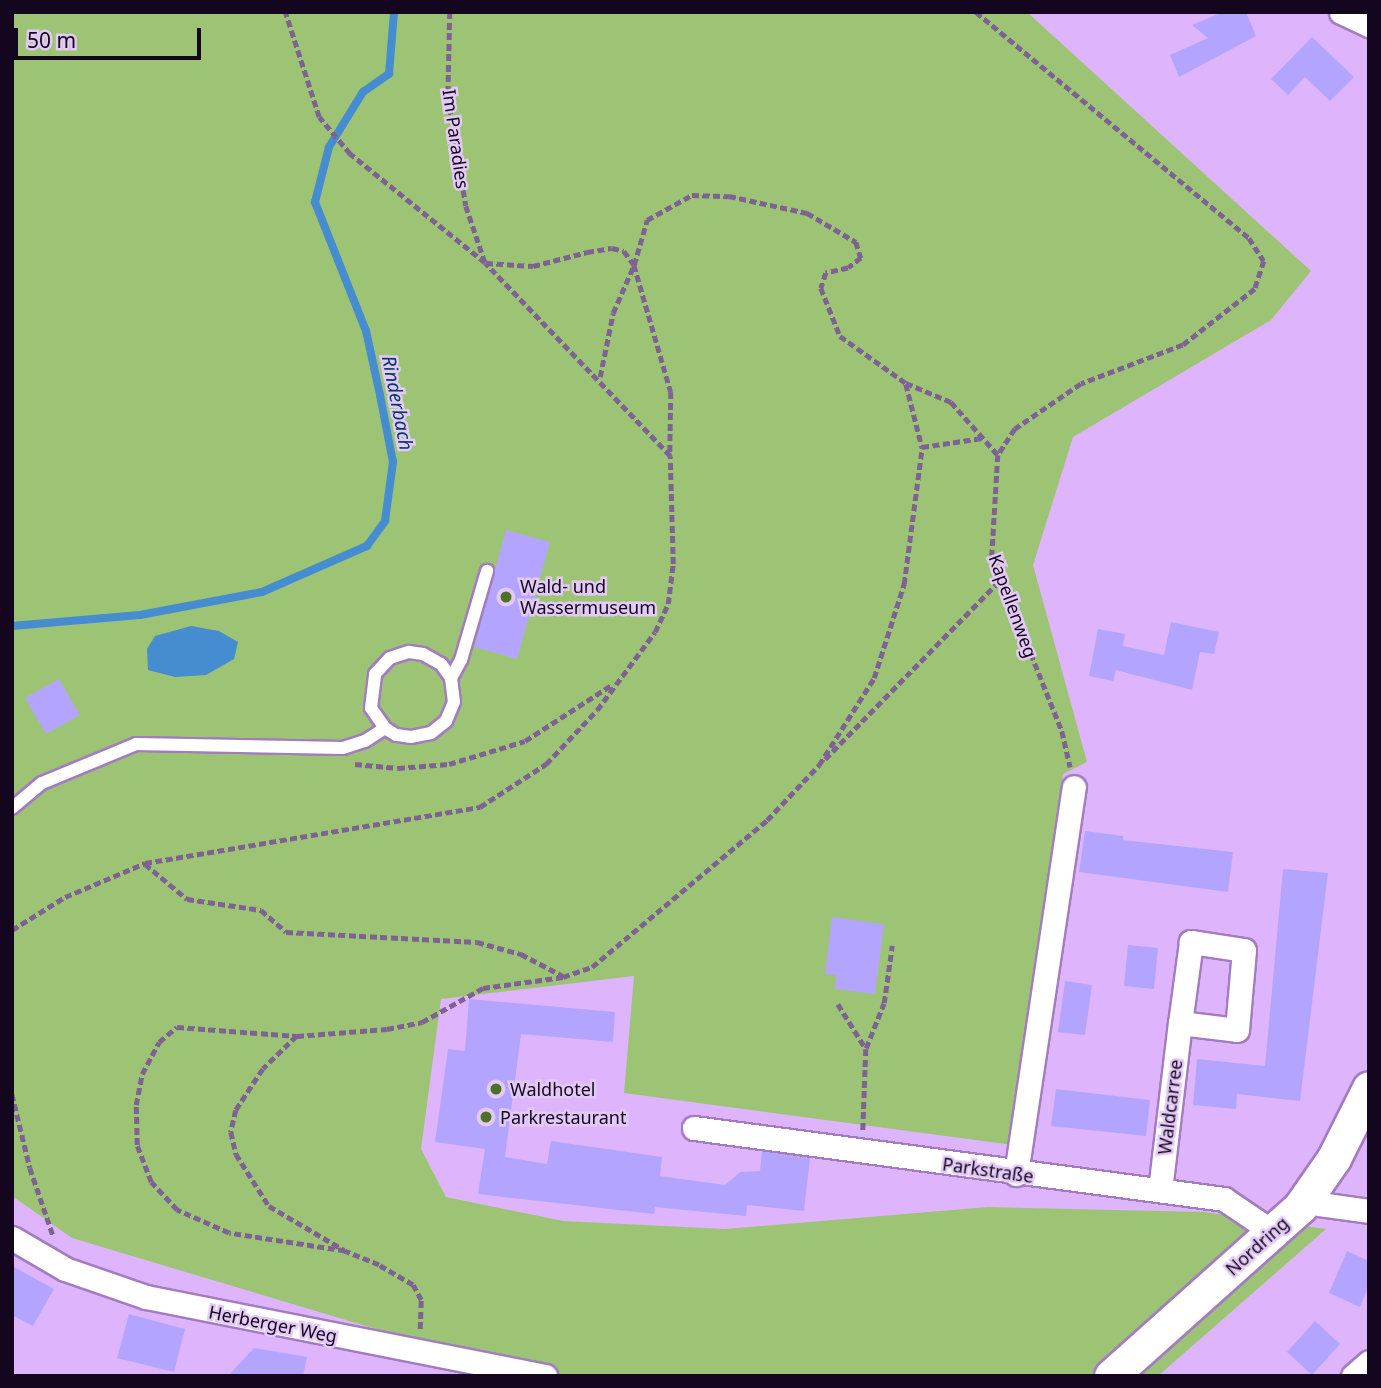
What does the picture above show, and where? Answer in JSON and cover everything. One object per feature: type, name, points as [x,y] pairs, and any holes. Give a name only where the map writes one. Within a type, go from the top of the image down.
[{"type":"street","points":[[1341,12],[1369,25]]},
{"type":"street","points":[[1016,1174],[1074,786]]},
{"type":"street","name":"Waldcarree","points":[[1160,1190],[1180,1023]]},
{"type":"street","name":"Nordring","points":[[1111,1376],[1273,1232],[1308,1197],[1369,1088]]},
{"type":"street","name":"Parkstraße","points":[[694,1128],[1016,1174],[1224,1199],[1273,1232]]},
{"type":"street","points":[[1308,1197],[1320,1204],[1369,1211]]},
{"type":"street","name":"Herberger Weg","points":[[12,1238],[65,1269],[146,1297],[545,1376]]},
{"type":"street","points":[[1353,1376],[1369,1362]]},
{"type":"lane","points":[[451,678],[461,660],[487,570]]},
{"type":"lane","points":[[409,652],[423,654],[441,664],[451,678],[454,702],[446,721],[431,733],[411,737],[385,727],[370,699],[375,674],[390,658],[409,652]]},
{"type":"lane","points":[[12,808],[42,783],[136,744],[343,748],[365,741],[385,727]]},
{"type":"path","points":[[285,12],[319,117],[351,154],[485,263],[600,378],[670,456]]},
{"type":"path","name":"Im Paradies","points":[[450,12],[447,97],[466,206],[485,263]]},
{"type":"path","points":[[600,378],[613,313],[634,265],[647,220],[692,195],[729,197],[807,214],[856,242],[861,258],[848,268],[826,273],[821,288],[840,336],[906,383],[951,402],[998,455],[1015,429],[1081,384],[1182,345],[1255,289],[1264,261],[1249,238],[976,12]]},
{"type":"path","points":[[12,930],[65,897],[145,863],[394,825],[480,807],[546,764],[655,632],[668,604],[673,564],[671,391],[634,265],[624,251],[612,248],[533,266],[485,263]]},
{"type":"path","points":[[820,765],[874,678],[904,584],[922,447],[906,383]]},
{"type":"path","points":[[922,447],[982,438]]},
{"type":"path","name":"Kapellenweg","points":[[998,455],[992,556],[1062,732],[1074,786]]},
{"type":"path","points":[[345,1251],[229,1233],[177,1210],[151,1182],[137,1145],[136,1105],[142,1074],[159,1042],[177,1027],[297,1036],[387,1030],[422,1022],[483,988],[563,977],[592,967],[766,820],[1000,580]]},
{"type":"path","points":[[145,863],[187,899],[261,910],[286,932],[477,942],[522,954],[563,977]]},
{"type":"path","points":[[858,1152],[864,1125],[866,1049],[884,1003],[892,946]]},
{"type":"path","points":[[838,1004],[866,1049]]},
{"type":"path","points":[[297,1036],[263,1069],[236,1110],[231,1132],[236,1154],[269,1206],[345,1251],[413,1285],[421,1300],[419,1352]]},
{"type":"path","points":[[12,1094],[30,1168],[65,1269]]},
{"type":"green space","points":[[12,12],[1027,12],[1311,271],[1271,320],[1073,437],[1033,565],[1087,762],[1063,774],[1013,1145],[624,1093],[634,976],[441,999],[421,1149],[446,1197],[563,1221],[725,1229],[988,1207],[1204,1212],[1326,1229],[1158,1376],[533,1376],[72,1238],[12,1196]]},
{"type":"water","points":[[191,626],[219,631],[238,642],[234,659],[206,675],[175,677],[148,670],[147,649],[155,636]]},
{"type":"building","points":[[1223,12],[1246,12],[1256,36],[1179,77],[1170,55],[1208,38],[1192,25]]},
{"type":"building","points":[[1312,37],[1354,77],[1330,101],[1305,77],[1288,95],[1271,79]]},
{"type":"building","points":[[506,530],[550,542],[517,659],[474,647]]},
{"type":"building","points":[[1171,622],[1219,632],[1214,654],[1200,652],[1192,690],[1116,670],[1113,681],[1089,676],[1098,629],[1125,634],[1123,646],[1164,655]]},
{"type":"building","points":[[59,679],[80,715],[46,734],[25,698]]},
{"type":"building","points":[[1085,831],[1123,836],[1123,840],[1233,852],[1228,892],[1079,872]]},
{"type":"building","points":[[1283,869],[1328,873],[1300,1101],[1237,1094],[1236,1109],[1193,1105],[1197,1059],[1265,1066]]},
{"type":"building","points":[[832,917],[884,924],[875,994],[835,989],[836,975],[825,974]]},
{"type":"building","points":[[1128,945],[1158,948],[1154,989],[1124,986]]},
{"type":"building","points":[[1065,981],[1092,985],[1085,1035],[1058,1032]]},
{"type":"building","points":[[469,999],[615,1012],[613,1042],[521,1034],[505,1157],[547,1164],[551,1141],[662,1157],[660,1176],[725,1185],[740,1172],[760,1171],[762,1151],[810,1158],[804,1211],[747,1205],[746,1216],[655,1207],[654,1214],[478,1194],[485,1149],[435,1142],[448,1049],[465,1051]]},
{"type":"building","points":[[1056,1089],[1150,1100],[1146,1136],[1051,1126]]},
{"type":"building","points":[[1347,1251],[1369,1261],[1369,1285],[1360,1307],[1329,1293]]},
{"type":"building","points":[[12,1266],[54,1289],[33,1326],[12,1315]]},
{"type":"building","points":[[129,1314],[185,1329],[174,1372],[117,1358]]},
{"type":"building","points":[[1315,1321],[1340,1344],[1312,1375],[1287,1352]]},
{"type":"building","points":[[254,1348],[307,1357],[303,1376],[228,1376]]},
{"type":"waterway","name":"Rinderbach","points":[[12,626],[140,615],[262,592],[367,546],[385,521],[393,462],[366,331],[315,202],[329,147],[363,92],[389,74],[394,12]]},
{"type":"place","name":"Wald- und Wassermuseum","points":[[506,597]]},
{"type":"place","name":"Waldhotel","points":[[496,1089]]},
{"type":"place","name":"Parkrestaurant","points":[[486,1117]]}]
